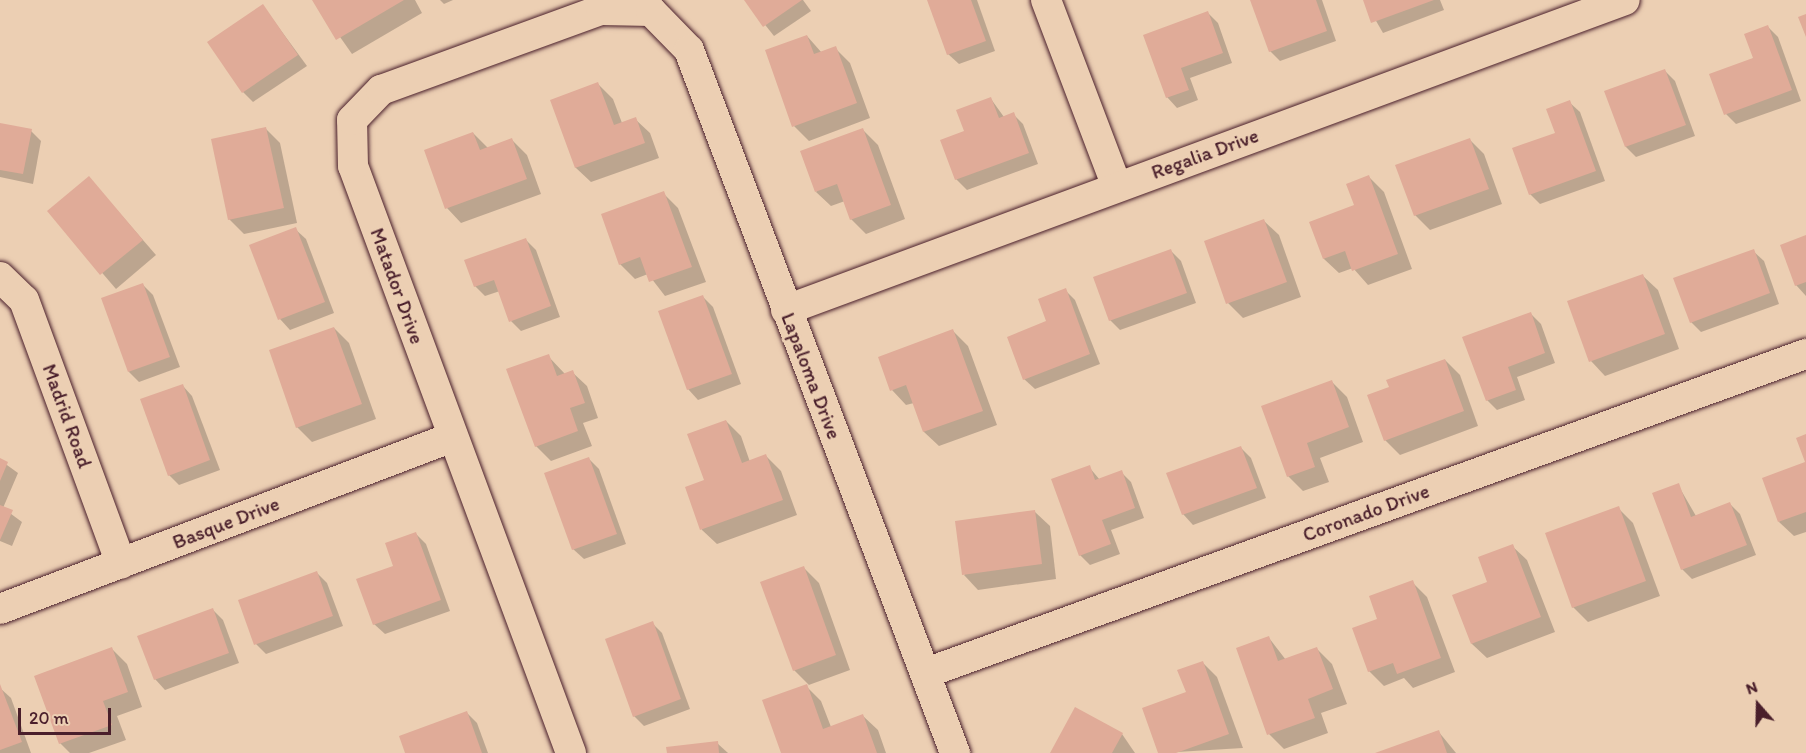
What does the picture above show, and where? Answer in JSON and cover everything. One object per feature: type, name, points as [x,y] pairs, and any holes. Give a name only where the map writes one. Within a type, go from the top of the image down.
[{"type":"street","points":[[1046,0],[1117,187]]},
{"type":"street","name":"Regalia Drive","points":[[786,310],[1625,0]]},
{"type":"street","name":"Matador Drive","points":[[571,753],[353,166],[352,120],[381,90],[600,10],[651,11]]},
{"type":"street","name":"Lapaloma Drive","points":[[651,11],[689,50],[955,753]]},
{"type":"street","name":"Madrid Road","points":[[0,278],[24,300],[122,564]]},
{"type":"street","name":"Coronado Drive","points":[[926,673],[1806,354]]},
{"type":"street","name":"Basque Drive","points":[[0,609],[452,437]]},
{"type":"building","points":[[312,0],[404,0],[336,40]]},
{"type":"building","points":[[744,0],[802,0],[763,27]]},
{"type":"building","points":[[927,0],[971,0],[986,41],[947,55]]},
{"type":"building","points":[[1250,0],[1316,0],[1327,31],[1269,52]]},
{"type":"building","points":[[1363,0],[1434,0],[1371,23]]},
{"type":"building","points":[[263,4],[298,55],[242,93],[207,42]]},
{"type":"building","points":[[1208,11],[1223,53],[1181,68],[1189,90],[1166,98],[1143,35]]},
{"type":"building","points":[[1806,14],[1806,37],[1798,17]]},
{"type":"building","points":[[1768,25],[1792,90],[1724,115],[1709,74],[1753,58],[1744,34]]},
{"type":"building","points":[[807,35],[814,54],[836,46],[857,103],[792,127],[765,50]]},
{"type":"building","points":[[1665,69],[1686,125],[1625,147],[1604,91]]},
{"type":"building","points":[[598,82],[614,125],[636,117],[645,143],[575,168],[550,100]]},
{"type":"building","points":[[991,97],[999,118],[1014,112],[1029,153],[955,180],[940,140],[964,131],[956,110]]},
{"type":"building","points":[[1570,100],[1596,171],[1529,195],[1512,148],[1555,133],[1546,109]]},
{"type":"building","points":[[0,123],[32,129],[23,174],[0,170]]},
{"type":"building","points":[[266,127],[284,208],[228,220],[211,139]]},
{"type":"building","points":[[863,128],[891,205],[850,220],[837,184],[815,192],[800,151]]},
{"type":"building","points":[[473,132],[480,150],[512,138],[527,179],[445,209],[424,150]]},
{"type":"building","points":[[1470,138],[1489,189],[1414,216],[1395,165]]},
{"type":"building","points":[[1369,175],[1398,254],[1352,271],[1345,251],[1323,259],[1309,222],[1354,205],[1346,184]]},
{"type":"building","points":[[89,176],[143,240],[100,275],[47,211]]},
{"type":"building","points":[[664,191],[692,267],[649,282],[640,257],[619,265],[601,214]]},
{"type":"building","points":[[1264,219],[1287,282],[1226,304],[1204,241]]},
{"type":"building","points":[[296,227],[325,302],[278,320],[249,245]]},
{"type":"building","points":[[1806,235],[1806,282],[1795,286],[1780,245]]},
{"type":"building","points":[[526,238],[551,306],[509,322],[494,280],[474,287],[464,260]]},
{"type":"building","points":[[1171,249],[1187,293],[1109,321],[1093,277]]},
{"type":"building","points":[[1754,249],[1770,293],[1690,323],[1673,278]]},
{"type":"building","points":[[1643,274],[1665,334],[1589,362],[1567,301]]},
{"type":"building","points":[[143,283],[170,357],[128,372],[101,298]]},
{"type":"building","points":[[1066,288],[1090,354],[1023,380],[1007,337],[1046,321],[1038,299]]},
{"type":"building","points":[[703,295],[732,374],[687,390],[658,311]]},
{"type":"building","points":[[1531,312],[1545,353],[1508,367],[1516,390],[1486,401],[1462,337]]},
{"type":"building","points":[[334,327],[362,404],[296,428],[269,350]]},
{"type":"building","points":[[953,329],[983,411],[923,432],[906,385],[890,391],[878,357]]},
{"type":"building","points":[[549,354],[557,376],[573,370],[585,403],[570,408],[578,431],[535,447],[506,369]]},
{"type":"building","points":[[1445,359],[1464,411],[1384,441],[1367,395],[1389,387],[1386,380]]},
{"type":"building","points":[[1332,380],[1349,427],[1307,443],[1315,467],[1287,477],[1261,406]]},
{"type":"building","points":[[183,384],[210,460],[168,476],[140,399]]},
{"type":"building","points":[[726,420],[742,463],[766,454],[783,500],[700,530],[685,487],[704,480],[687,434]]},
{"type":"building","points":[[1806,434],[1806,512],[1778,522],[1762,478],[1805,462],[1796,438]]},
{"type":"building","points":[[1241,446],[1257,488],[1182,515],[1166,473]]},
{"type":"building","points":[[589,457],[617,534],[572,550],[544,473]]},
{"type":"building","points":[[0,458],[8,462],[0,481]]},
{"type":"building","points":[[1090,465],[1095,480],[1122,470],[1135,508],[1102,520],[1111,544],[1079,556],[1051,479]]},
{"type":"building","points":[[1679,483],[1691,517],[1730,502],[1747,545],[1681,570],[1652,493]]},
{"type":"building","points":[[0,505],[13,510],[0,540]]},
{"type":"building","points":[[1619,506],[1646,581],[1572,608],[1545,533]]},
{"type":"building","points":[[1035,510],[1042,564],[962,575],[955,521]]},
{"type":"building","points":[[416,532],[441,600],[373,625],[356,579],[393,566],[385,543]]},
{"type":"building","points":[[1513,544],[1541,617],[1471,644],[1452,595],[1487,582],[1478,557]]},
{"type":"building","points":[[804,566],[836,655],[793,671],[760,582]]},
{"type":"building","points":[[317,571],[333,616],[254,645],[238,600]]},
{"type":"building","points":[[1413,580],[1441,658],[1397,674],[1393,663],[1368,672],[1352,628],[1377,619],[1369,596]]},
{"type":"building","points":[[213,608],[229,653],[154,680],[137,636]]},
{"type":"building","points":[[653,621],[681,699],[633,717],[605,639]]},
{"type":"building","points":[[1269,636],[1278,661],[1317,647],[1333,689],[1308,699],[1315,718],[1267,735],[1236,648]]},
{"type":"building","points":[[112,647],[128,692],[103,701],[112,725],[59,744],[34,676]]},
{"type":"building","points":[[1203,661],[1229,734],[1176,753],[1158,753],[1142,708],[1186,692],[1177,670]]},
{"type":"building","points":[[0,684],[22,742],[0,750]]},
{"type":"building","points":[[807,684],[823,729],[863,714],[877,753],[781,753],[762,700]]},
{"type":"building","points":[[1075,707],[1123,733],[1112,753],[1050,753]]},
{"type":"building","points":[[467,711],[482,753],[405,753],[399,736]]},
{"type":"building","points":[[1439,730],[1447,753],[1375,753]]},
{"type":"building","points":[[718,741],[719,753],[667,753],[666,747]]}]
